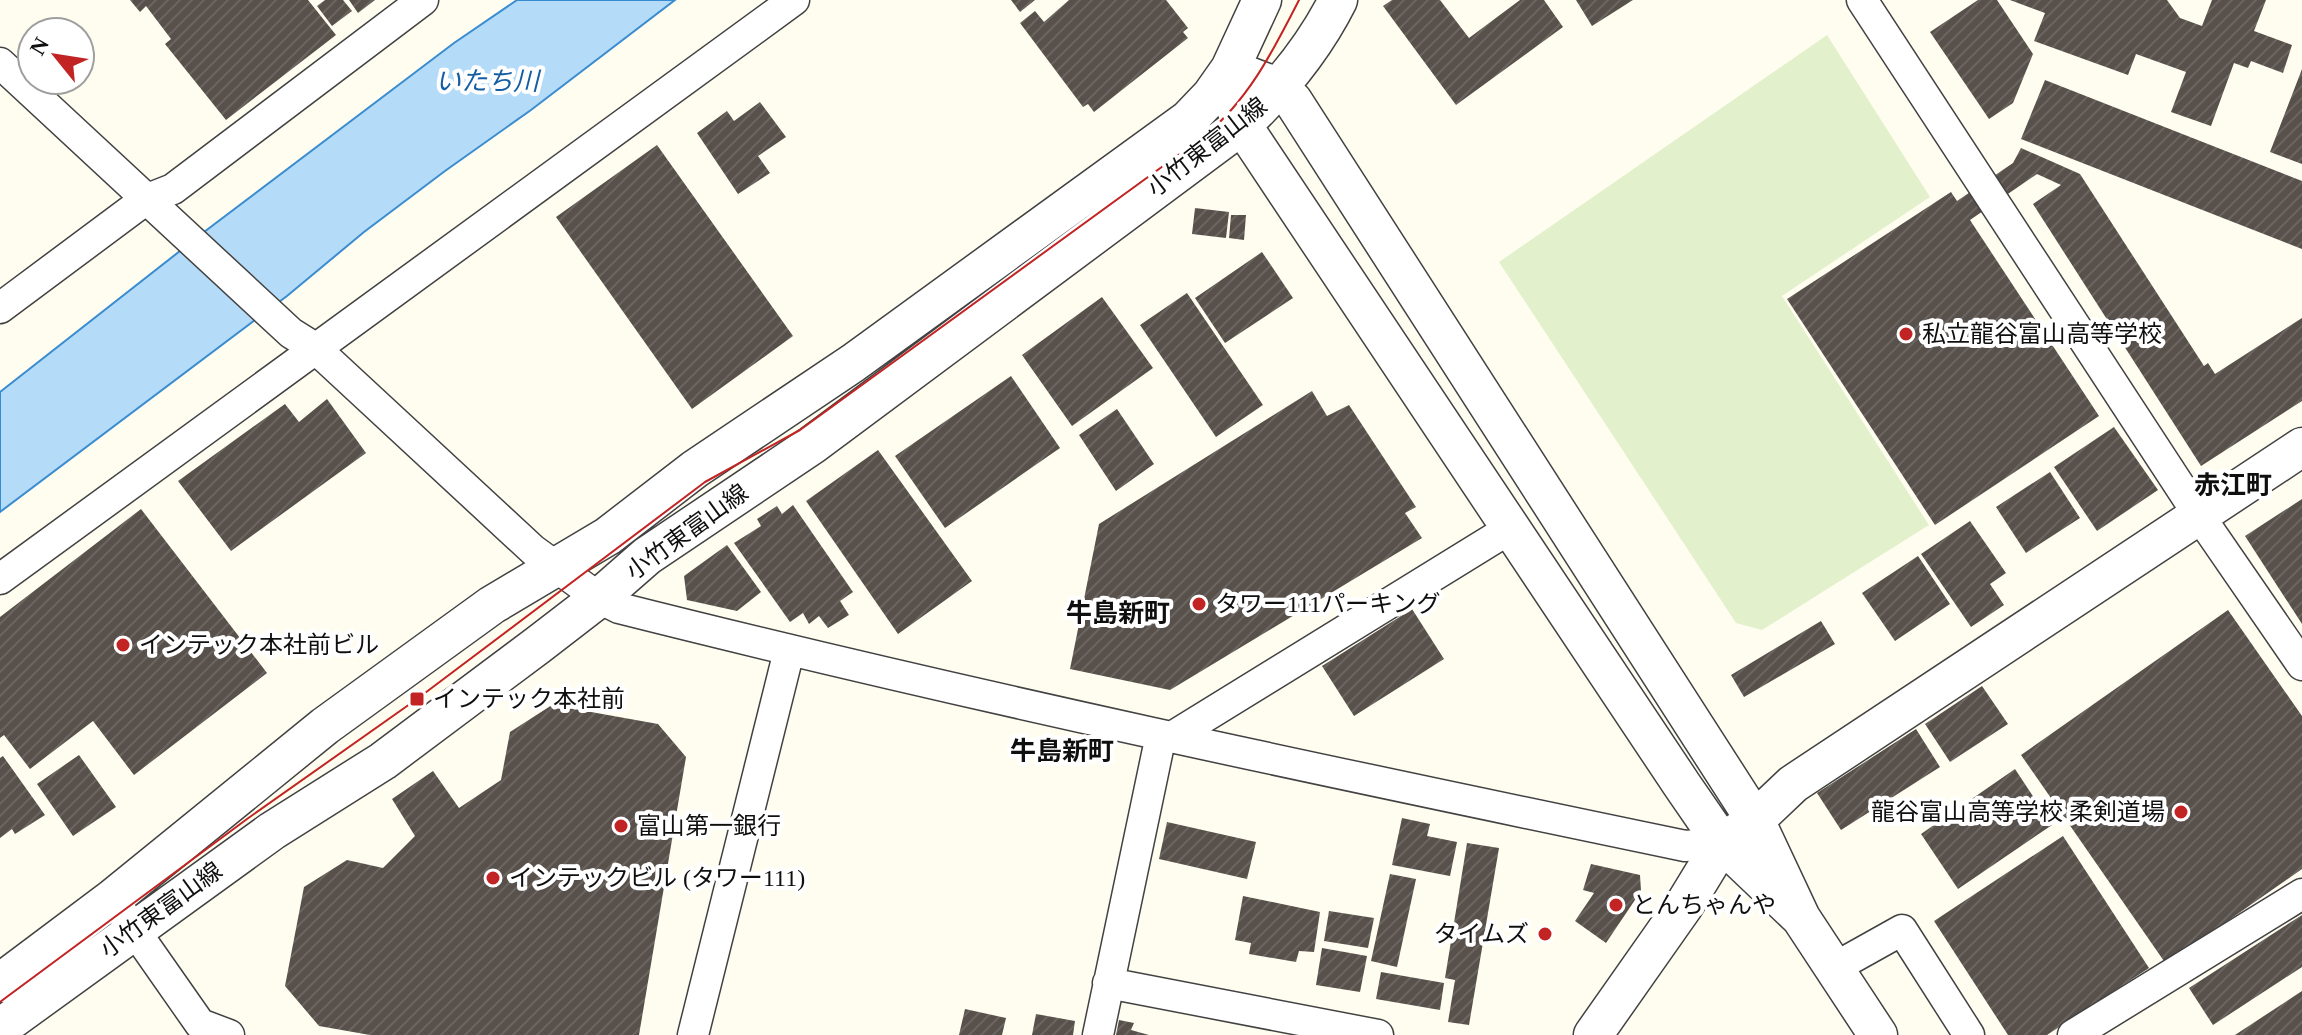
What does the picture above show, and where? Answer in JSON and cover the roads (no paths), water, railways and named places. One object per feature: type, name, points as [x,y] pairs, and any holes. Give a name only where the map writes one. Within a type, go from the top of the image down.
[{"type":"street","points":[[0,308],[145,200],[173,189],[423,0]]},
{"type":"street","points":[[0,579],[303,341],[794,0]]},
{"type":"street","name":"小竹東富山線","points":[[0,1028],[325,726],[492,605],[608,536],[695,469],[853,363],[1189,119],[1211,96],[1230,69],[1262,0]]},
{"type":"street","name":"小竹東富山線","points":[[0,983],[272,831],[383,761],[599,598],[647,556],[812,445],[1242,125],[1280,88],[1324,28],[1338,0]]},
{"type":"street","points":[[1862,0],[2198,514],[2302,665]]},
{"type":"street","points":[[0,63],[176,229],[533,550],[599,598],[619,608],[789,651],[1167,736],[1685,846],[1722,843]]},
{"type":"street","points":[[1801,918],[1722,843],[1242,125],[1235,106],[1230,69],[1280,88],[1293,101],[1755,820],[1801,918],[1878,1035]]},
{"type":"street","points":[[1593,1035],[1683,907],[1722,843],[1755,820],[1797,781],[2302,447]]},
{"type":"street","points":[[1098,1035],[1167,736],[1511,528]]},
{"type":"street","points":[[693,1035],[789,651]]},
{"type":"street","points":[[2073,1035],[2302,894]]},
{"type":"street","points":[[123,915],[200,1024],[229,1035]]},
{"type":"street","points":[[1834,968],[1902,930],[1969,1035]]},
{"type":"street","points":[[1108,983],[1378,1035]]},
{"type":"water","name":"いたち川","points":[[517,0],[675,0],[364,232],[287,296],[0,512],[0,392],[208,229],[454,43]]},
{"type":"tram line","points":[[0,1002],[247,819],[417,699],[705,482],[800,430],[1203,137],[1246,91],[1299,0]]},
{"type":"place","name":"私立龍谷富山高等学校","points":[[1906,334]]},
{"type":"place","name":"タワー111パーキング","points":[[1199,604]]},
{"type":"place","name":"インテック本社前ビル","points":[[123,645]]},
{"type":"place","name":"インテック本社前","points":[[417,699]]},
{"type":"place","name":"龍谷富山高等学校 柔剣道場","points":[[2181,812]]},
{"type":"place","name":"富山第一銀行","points":[[621,826]]},
{"type":"place","name":"インテックビル (タワー111)","points":[[493,878]]},
{"type":"place","name":"とんちゃんや","points":[[1616,905]]},
{"type":"place","name":"タイムズ","points":[[1545,934]]},
{"type":"district","name":"赤江町","points":[[2233,485]]},
{"type":"district","name":"牛島新町","points":[[1118,613]]},
{"type":"district","name":"牛島新町","points":[[1062,751]]}]
